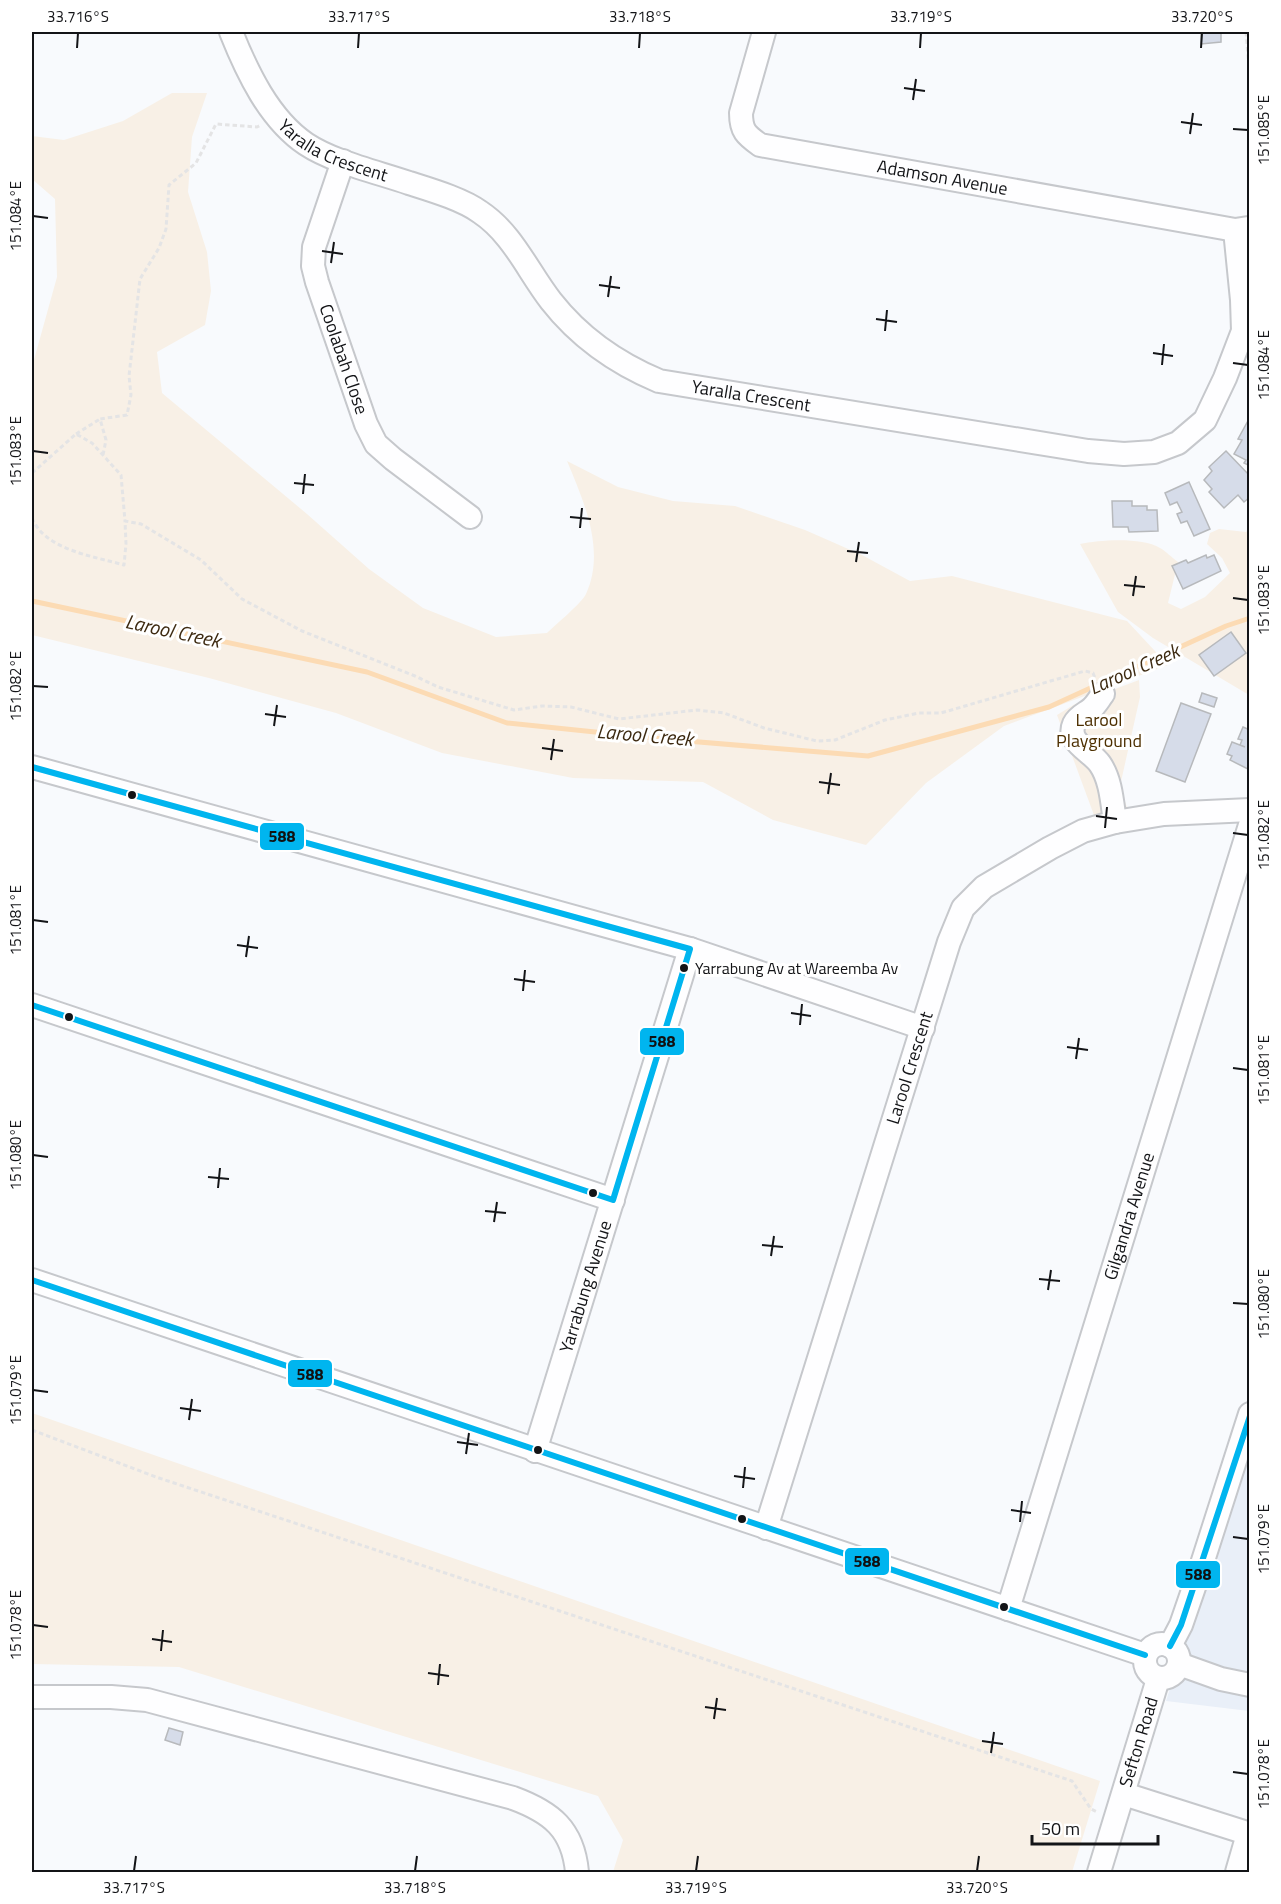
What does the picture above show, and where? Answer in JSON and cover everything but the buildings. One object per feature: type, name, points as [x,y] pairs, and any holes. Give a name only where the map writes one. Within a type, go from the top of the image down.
[{"type":"street","name":"Yaralla Crescent","points":[[231,32],[238,50],[274,115],[307,144],[343,161],[431,190],[479,211],[501,229],[550,300],[574,327],[628,368],[659,381],[1088,451],[1124,454],[1154,452],[1178,442],[1205,420],[1225,378],[1243,331],[1242,229]]},
{"type":"street","name":"Adamson Avenue","points":[[764,32],[741,113],[741,125],[747,136],[760,145],[1242,229]]},
{"type":"street","name":"Coolabah Close","points":[[343,161],[316,237],[313,266],[366,424],[376,444],[470,517]]},
{"type":"street","points":[[1103,694],[1091,709],[1078,718],[1072,733],[1075,740],[1099,763],[1108,780],[1115,822]]},
{"type":"street","points":[[32,767],[690,949],[923,1028]]},
{"type":"street","name":"Larool Crescent","points":[[766,1528],[949,942],[963,908],[984,887],[1083,831],[1115,822],[1164,814],[1250,810]]},
{"type":"street","name":"Gilgandra Avenue","points":[[1008,1609],[1250,825]]},
{"type":"street","name":"Yarrabung Avenue","points":[[535,1450],[690,949]]},
{"type":"street","points":[[32,1005],[613,1200]]},
{"type":"street","points":[[32,1280],[1145,1655]]},
{"type":"street","points":[[1250,1414],[1245,1442],[1181,1625],[1174,1655],[1172,1676],[1158,1679],[1146,1670],[1144,1663],[1145,1655],[1155,1645],[1163,1644],[1174,1655],[1221,1679],[1250,1685]]},
{"type":"street","name":"Sefton Road","points":[[1099,1872],[1158,1679]]},
{"type":"street","points":[[32,1697],[111,1697],[147,1700],[513,1798],[541,1809],[554,1819],[572,1846],[577,1872]]},
{"type":"street","points":[[1124,1794],[1249,1834],[1237,1872]]},
{"type":"path","points":[[1246,32],[1250,78]]},
{"type":"path","points":[[32,472],[76,434],[100,419],[127,415],[131,395],[129,376],[140,279],[159,248],[166,229],[169,185],[196,163],[216,124],[257,128],[274,115]]},
{"type":"path","points":[[100,419],[106,440],[103,455]]},
{"type":"path","points":[[32,518],[36,527],[58,545],[124,565],[126,544],[121,475],[92,443],[76,434]]},
{"type":"path","points":[[32,496],[32,503]]},
{"type":"path","points":[[125,520],[141,524],[201,560],[231,586],[242,599],[302,631],[416,675],[438,687],[514,710],[542,706],[571,707],[619,719],[697,710],[724,713],[764,728],[817,741],[835,740],[885,720],[919,713],[941,713],[1085,671],[1093,673]]},
{"type":"path","points":[[32,1430],[156,1477],[1072,1781],[1091,1809],[1116,1821]]},
{"type":"shaded area","points":[[1249,1445],[1249,1711],[1166,1701]]},
{"type":"green space","points":[[172,93],[207,93],[192,137],[188,192],[207,252],[211,291],[205,325],[157,352],[162,393],[369,569],[423,608],[496,637],[547,633],[579,603],[586,594],[592,577],[593,543],[586,509],[567,461],[618,487],[673,501],[735,506],[805,530],[862,555],[910,581],[952,576],[1127,621],[1168,665],[1004,726],[926,783],[866,845],[773,820],[703,782],[573,778],[442,753],[336,713],[209,678],[32,635],[32,367],[57,277],[55,199],[32,179],[32,136],[64,140],[123,121]]},
{"type":"green space","points":[[1219,529],[1246,532],[1249,529],[1249,695],[1153,638],[1118,612],[1080,544],[1098,541],[1132,541],[1143,542],[1162,549],[1178,562],[1168,603],[1181,609],[1205,597],[1230,573],[1222,558],[1207,544],[1210,533]]},
{"type":"green space","name":"Larool Playground","points":[[1139,680],[1140,697],[1120,786],[1131,820],[1098,826],[1057,715],[1075,704]]},
{"type":"green space","points":[[32,1413],[1100,1781],[1072,1872],[613,1872],[623,1840],[598,1796],[179,1667],[32,1664]]},
{"type":"waterway","name":"Larool Creek","points":[[32,601],[367,672],[507,723],[868,756],[1049,707],[1226,626],[1250,618]]},
{"type":"transit line","name":"588","points":[[32,767],[690,949],[613,1200],[32,1005]]},
{"type":"transit line","name":"588","points":[[32,1280],[1145,1655]]},
{"type":"transit line","name":"588","points":[[1170,1646],[1181,1625],[1250,1416]]},
{"type":"place","name":"Yarrabung Av at Wareemba Av","points":[[684,968]]}]
